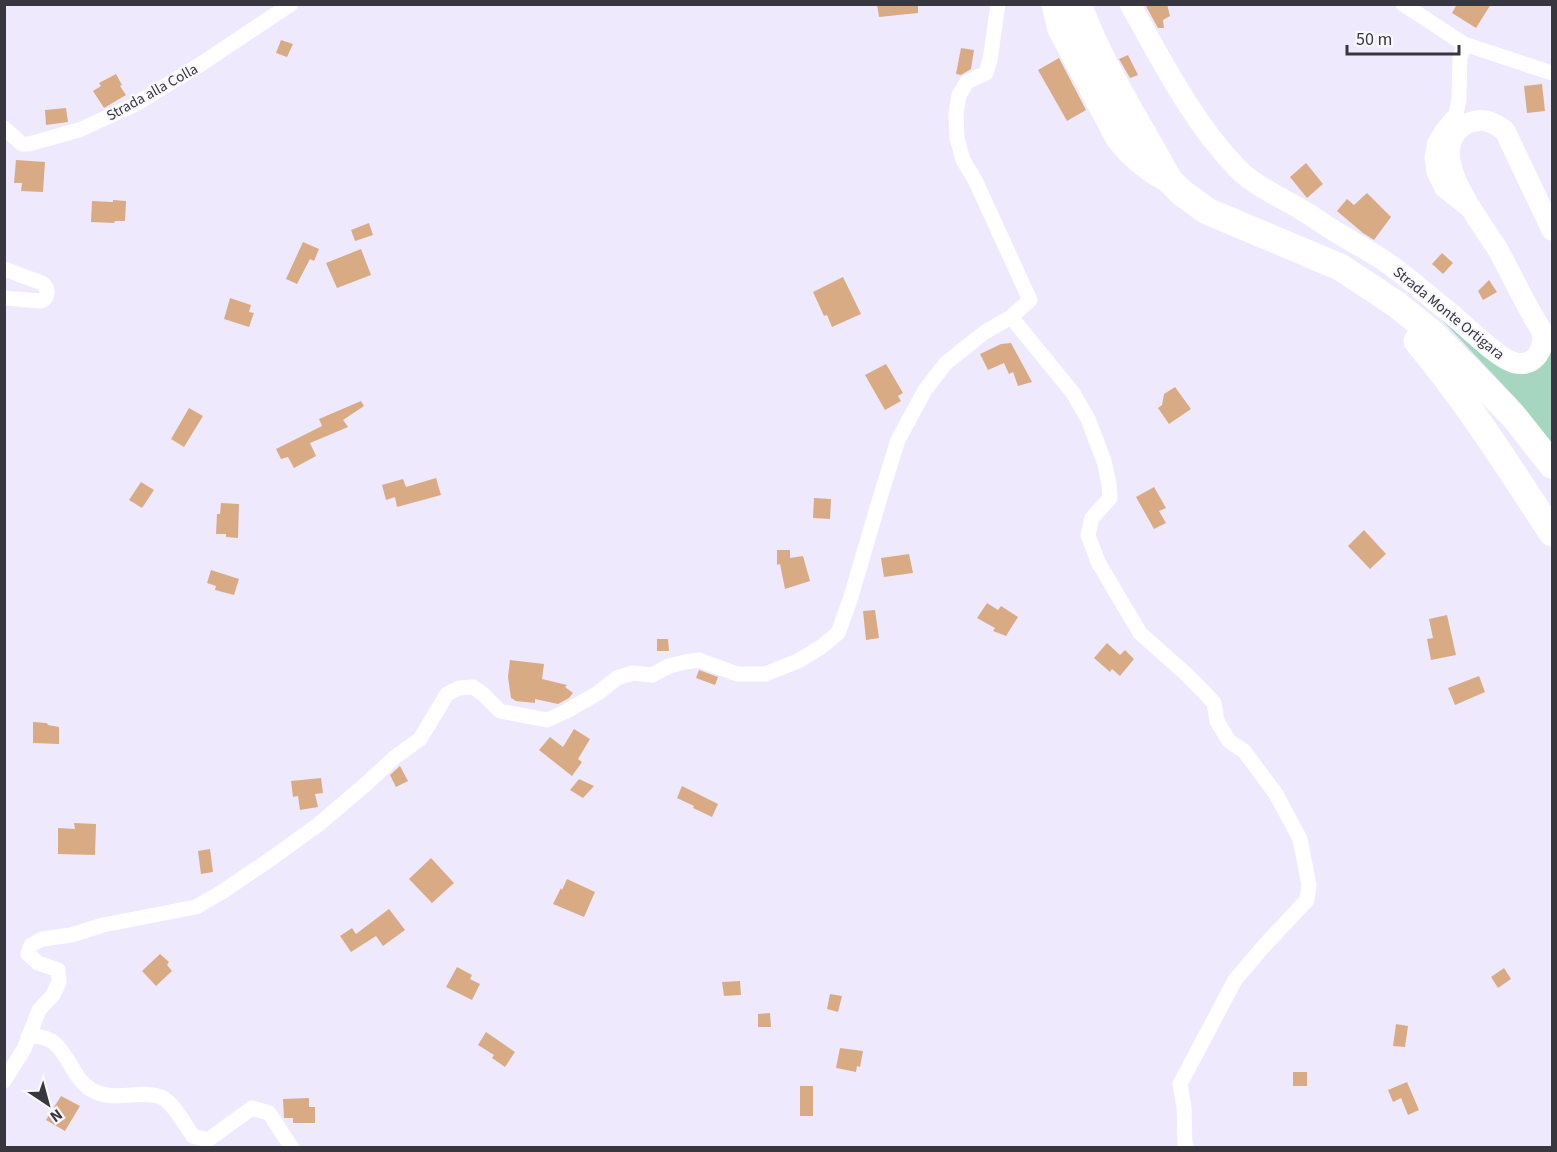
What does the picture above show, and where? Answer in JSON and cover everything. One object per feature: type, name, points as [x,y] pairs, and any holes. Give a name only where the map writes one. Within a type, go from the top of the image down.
[{"type":"highway","points":[[1055,4],[1061,28],[1119,138],[1130,153],[1169,180],[1207,211],[1340,267],[1367,283],[1433,334],[1515,418],[1552,465]]},
{"type":"highway","points":[[1078,4],[1110,74],[1169,180]]},
{"type":"highway","points":[[1367,283],[1440,369],[1482,426],[1552,532]]},
{"type":"highway","points":[[1450,352],[1552,500]]},
{"type":"main road","name":"Strada Monte Ortigara","points":[[1130,4],[1160,60],[1197,118],[1239,170],[1384,261],[1450,312],[1484,342],[1509,361],[1517,364],[1525,363],[1538,355],[1544,340],[1542,332],[1497,249],[1458,186],[1448,157],[1452,137],[1459,129],[1477,120],[1488,121],[1505,131],[1552,230]]},
{"type":"street","name":"Strada alla Colla","points":[[4,128],[22,144],[79,130],[134,105],[291,4]]},
{"type":"street","points":[[4,1081],[24,1049],[39,1010],[53,995],[59,982],[58,970],[38,963],[28,954],[31,945],[42,939],[71,935],[103,925],[196,907],[222,892],[319,824],[395,757],[420,739],[447,694],[459,688],[472,687],[500,711],[547,720],[598,693],[617,678],[633,673],[652,675],[669,666],[699,660],[736,674],[765,674],[798,661],[838,633],[898,440],[925,390],[946,363],[985,332],[1011,317],[1030,300],[980,189],[963,160],[957,138],[956,114],[959,95],[967,82],[986,73],[998,4]]},
{"type":"street","points":[[1403,4],[1464,44],[1552,73]]},
{"type":"street","points":[[1464,44],[1460,58],[1459,99],[1456,114],[1435,142],[1432,158],[1434,172],[1442,189],[1472,212]]},
{"type":"street","points":[[4,269],[42,283],[47,291],[46,297],[41,301],[4,298]]},
{"type":"street","points":[[1011,317],[1073,393],[1088,419],[1104,461],[1110,498],[1092,518],[1088,535],[1098,562],[1140,633],[1186,674],[1214,703],[1217,721],[1222,731],[1229,741],[1244,751],[1276,794],[1300,839],[1309,885],[1307,900],[1263,946],[1235,980],[1180,1084],[1187,1148]]},
{"type":"street","points":[[28,1037],[37,1036],[52,1041],[70,1063],[78,1078],[91,1090],[106,1095],[161,1097],[171,1105],[193,1136],[208,1140],[252,1108],[269,1113],[292,1148]]},
{"type":"green space","points":[[1424,301],[1490,356],[1543,364],[1551,352],[1552,341],[1552,443],[1521,404]]},
{"type":"building","points":[[877,4],[918,4],[918,13],[879,17]]},
{"type":"building","points":[[1167,4],[1170,16],[1163,20],[1164,28],[1158,28],[1146,5]]},
{"type":"building","points":[[1457,4],[1491,4],[1476,28],[1452,13]]},
{"type":"building","points":[[281,40],[293,44],[287,57],[276,53]]},
{"type":"building","points":[[961,48],[974,50],[971,69],[961,75],[956,74]]},
{"type":"building","points":[[1128,55],[1138,75],[1130,78],[1119,59]]},
{"type":"building","points":[[1059,58],[1086,110],[1067,121],[1038,70]]},
{"type":"building","points":[[116,74],[126,95],[104,108],[93,91],[101,86],[99,83]]},
{"type":"building","points":[[1542,84],[1545,111],[1527,113],[1524,86]]},
{"type":"building","points":[[66,108],[68,122],[46,125],[45,110]]},
{"type":"building","points":[[16,160],[45,162],[43,192],[21,191],[22,183],[14,183]]},
{"type":"building","points":[[1306,163],[1323,184],[1307,198],[1290,177]]},
{"type":"building","points":[[1367,193],[1391,217],[1374,240],[1337,211],[1347,199],[1354,205]]},
{"type":"building","points":[[113,200],[126,201],[125,221],[91,222],[92,201],[113,202]]},
{"type":"building","points":[[369,223],[373,235],[355,241],[351,230]]},
{"type":"building","points":[[303,242],[319,249],[314,261],[310,259],[297,284],[286,279]]},
{"type":"building","points":[[361,249],[371,275],[337,288],[326,263]]},
{"type":"building","points":[[1442,253],[1453,263],[1443,274],[1432,264]]},
{"type":"building","points":[[843,277],[861,314],[832,327],[813,292]]},
{"type":"building","points":[[1489,280],[1497,292],[1483,300],[1478,291]]},
{"type":"building","points":[[230,298],[251,305],[249,312],[254,313],[249,327],[224,319]]},
{"type":"building","points":[[1011,343],[1032,382],[1018,386],[1013,372],[1009,374],[1004,363],[988,370],[980,354],[1001,344]]},
{"type":"building","points":[[886,364],[903,393],[898,396],[901,401],[885,410],[865,375]]},
{"type":"building","points":[[1175,387],[1191,409],[1169,424],[1158,408],[1162,405],[1164,394]]},
{"type":"building","points":[[361,401],[364,406],[343,420],[348,427],[310,443],[316,456],[294,468],[288,457],[281,459],[276,449],[322,426],[319,419]]},
{"type":"building","points":[[189,408],[203,416],[184,447],[171,439]]},
{"type":"building","points":[[436,478],[441,495],[397,507],[395,497],[386,500],[382,485],[403,479],[406,487]]},
{"type":"building","points":[[141,482],[154,490],[142,508],[129,500]]},
{"type":"building","points":[[1154,487],[1166,508],[1159,511],[1166,523],[1154,529],[1136,497]]},
{"type":"building","points":[[814,498],[831,499],[830,519],[813,518]]},
{"type":"building","points":[[221,503],[239,504],[238,538],[216,534],[217,514],[220,514]]},
{"type":"building","points":[[1364,530],[1386,554],[1370,569],[1348,546]]},
{"type":"building","points":[[777,550],[790,550],[790,558],[803,556],[810,581],[785,589],[780,564],[777,565]]},
{"type":"building","points":[[909,554],[913,573],[884,577],[881,558]]},
{"type":"building","points":[[211,570],[239,579],[234,595],[215,590],[216,586],[207,583]]},
{"type":"building","points":[[987,603],[998,610],[1001,606],[1018,617],[1006,636],[993,631],[995,628],[977,618]]},
{"type":"building","points":[[875,610],[879,638],[866,640],[863,611]]},
{"type":"building","points":[[1447,615],[1456,655],[1431,660],[1427,639],[1433,638],[1429,619]]},
{"type":"building","points":[[657,639],[668,639],[669,651],[657,651]]},
{"type":"building","points":[[1107,643],[1120,655],[1125,650],[1134,659],[1120,676],[1112,669],[1110,672],[1094,658]]},
{"type":"building","points":[[510,660],[544,664],[542,679],[567,685],[565,687],[573,693],[558,704],[535,699],[535,703],[516,701],[511,698],[508,677]]},
{"type":"building","points":[[699,670],[718,677],[715,685],[696,678]]},
{"type":"building","points":[[1479,676],[1485,692],[1455,705],[1448,688]]},
{"type":"building","points":[[33,722],[59,727],[59,744],[33,743]]},
{"type":"building","points":[[574,729],[590,739],[578,759],[582,762],[572,776],[539,750],[550,737],[563,747]]},
{"type":"building","points":[[400,766],[408,781],[396,787],[390,775]]},
{"type":"building","points":[[321,778],[323,793],[315,794],[318,807],[300,810],[298,796],[293,797],[291,781]]},
{"type":"building","points":[[579,779],[594,786],[583,798],[570,790]]},
{"type":"building","points":[[682,786],[718,804],[712,817],[677,798]]},
{"type":"building","points":[[74,823],[96,824],[95,855],[58,854],[58,828],[75,829]]},
{"type":"building","points":[[210,849],[213,872],[201,874],[198,851]]},
{"type":"building","points":[[431,858],[454,883],[432,903],[409,879]]},
{"type":"building","points":[[567,879],[595,892],[584,917],[553,904]]},
{"type":"building","points":[[389,909],[405,930],[383,946],[376,936],[351,952],[340,936],[352,928],[356,934]]},
{"type":"building","points":[[160,954],[169,962],[167,965],[172,971],[156,986],[142,971]]},
{"type":"building","points":[[457,967],[472,975],[470,979],[480,984],[472,1000],[446,987]]},
{"type":"building","points":[[1504,968],[1511,979],[1498,988],[1491,977]]},
{"type":"building","points":[[740,981],[741,995],[724,996],[722,982]]},
{"type":"building","points":[[830,994],[842,996],[838,1012],[827,1009]]},
{"type":"building","points":[[770,1013],[771,1027],[758,1027],[758,1014]]},
{"type":"building","points":[[1396,1024],[1408,1026],[1405,1047],[1393,1046]]},
{"type":"building","points":[[486,1032],[515,1052],[505,1067],[492,1058],[494,1055],[478,1045]]},
{"type":"building","points":[[840,1048],[863,1051],[860,1067],[857,1066],[856,1072],[836,1068]]},
{"type":"building","points":[[1293,1072],[1307,1072],[1307,1086],[1293,1086]]},
{"type":"building","points":[[1407,1082],[1419,1110],[1408,1115],[1401,1098],[1393,1102],[1388,1090]]},
{"type":"building","points":[[800,1086],[813,1086],[813,1116],[800,1116]]},
{"type":"building","points":[[61,1096],[80,1106],[65,1131],[46,1120]]},
{"type":"building","points":[[309,1098],[309,1107],[315,1107],[315,1123],[293,1123],[293,1118],[284,1118],[283,1099]]}]
